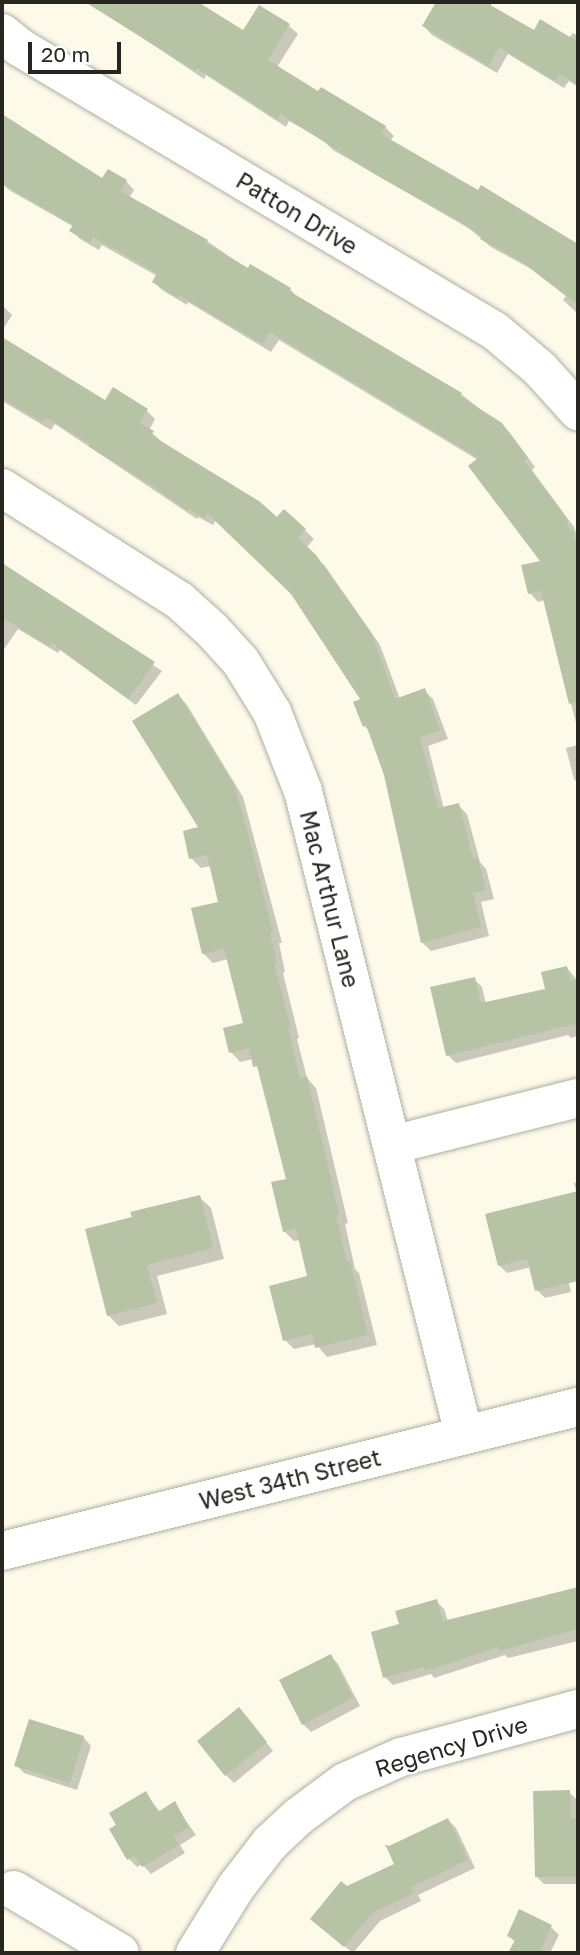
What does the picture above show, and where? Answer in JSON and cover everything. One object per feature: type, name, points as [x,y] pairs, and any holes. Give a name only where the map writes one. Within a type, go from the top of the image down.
[{"type":"street","name":"Patton Drive","points":[[2,33],[495,331],[540,369],[578,411]]},
{"type":"street","name":"Mac Arthur Lane","points":[[2,488],[180,601],[222,640],[263,695],[287,744],[303,791],[464,1435]]},
{"type":"street","points":[[392,1145],[578,1098]]},
{"type":"street","name":"West 34th Street","points":[[2,1551],[578,1407]]},
{"type":"street","name":"Regency Drive","points":[[195,1953],[226,1901],[265,1849],[299,1816],[338,1787],[401,1757],[578,1709]]},
{"type":"street","points":[[14,1890],[120,1953]]},
{"type":"building","points":[[85,2],[198,2],[243,30],[259,5],[290,24],[268,60],[318,91],[321,87],[386,126],[381,134],[478,190],[481,185],[578,244],[578,305],[522,262],[480,239],[482,237],[459,221],[378,176],[280,114],[277,119],[197,68],[195,71]]},
{"type":"building","points":[[436,2],[485,2],[534,30],[540,19],[578,42],[578,85],[560,74],[555,81],[499,47],[488,66],[422,26]]},
{"type":"building","points":[[2,114],[102,178],[108,169],[127,180],[120,191],[208,240],[206,243],[248,268],[250,264],[291,288],[289,291],[462,393],[460,396],[502,423],[528,458],[524,461],[566,517],[570,532],[573,530],[578,551],[578,702],[569,704],[541,591],[528,594],[521,565],[540,561],[468,466],[478,458],[270,332],[262,344],[179,295],[178,298],[152,282],[157,273],[93,237],[90,243],[69,231],[73,225],[2,184]]},
{"type":"building","points":[[2,337],[105,400],[113,387],[148,409],[139,423],[154,431],[151,435],[259,501],[277,517],[284,509],[306,529],[298,538],[316,555],[372,634],[395,699],[425,688],[440,730],[420,737],[438,808],[459,803],[473,859],[478,858],[486,890],[473,893],[481,927],[421,943],[384,775],[366,725],[363,727],[353,702],[360,699],[291,594],[207,513],[204,518],[189,509],[187,511],[88,446],[90,444],[45,417],[42,422],[2,398]]},
{"type":"building","points":[[2,563],[155,662],[128,699],[52,643],[50,647],[2,617]]},
{"type":"building","points":[[178,693],[234,785],[273,933],[270,934],[277,963],[274,963],[291,1029],[288,1029],[300,1078],[307,1076],[339,1214],[336,1215],[347,1262],[350,1261],[368,1335],[315,1348],[312,1334],[283,1341],[269,1286],[307,1276],[296,1229],[283,1232],[271,1182],[286,1179],[257,1066],[253,1067],[249,1048],[229,1053],[223,1028],[243,1023],[224,949],[202,954],[191,908],[218,902],[207,855],[189,859],[183,831],[198,827],[132,721]]},
{"type":"building","points":[[567,966],[570,981],[578,979],[578,1023],[446,1056],[430,987],[475,977],[481,1003],[545,989],[541,972]]},
{"type":"building","points":[[578,1191],[578,1281],[535,1291],[527,1259],[498,1266],[485,1214]]},
{"type":"building","points":[[200,1195],[213,1248],[147,1265],[157,1303],[107,1316],[85,1229],[132,1217],[130,1212]]},
{"type":"building","points":[[578,1587],[578,1629],[499,1651],[498,1647],[425,1671],[424,1667],[383,1678],[371,1632],[399,1624],[395,1611],[437,1599],[443,1621]]},
{"type":"building","points":[[331,1654],[353,1698],[302,1725],[279,1680]]},
{"type":"building","points":[[239,1707],[267,1742],[225,1776],[197,1741]]},
{"type":"building","points":[[29,1719],[84,1736],[70,1783],[14,1766]]},
{"type":"building","points":[[570,1790],[571,1818],[578,1818],[578,1877],[535,1877],[533,1791]]},
{"type":"building","points":[[146,1791],[158,1812],[175,1801],[189,1827],[173,1836],[179,1845],[142,1867],[134,1856],[127,1860],[109,1829],[116,1825],[109,1813]]},
{"type":"building","points":[[448,1818],[468,1860],[411,1887],[414,1893],[372,1913],[344,1947],[310,1919],[341,1881],[347,1886],[394,1864],[385,1844],[389,1846]]},
{"type":"building","points":[[519,1909],[552,1925],[539,1953],[508,1953],[515,1940],[507,1936]]}]
